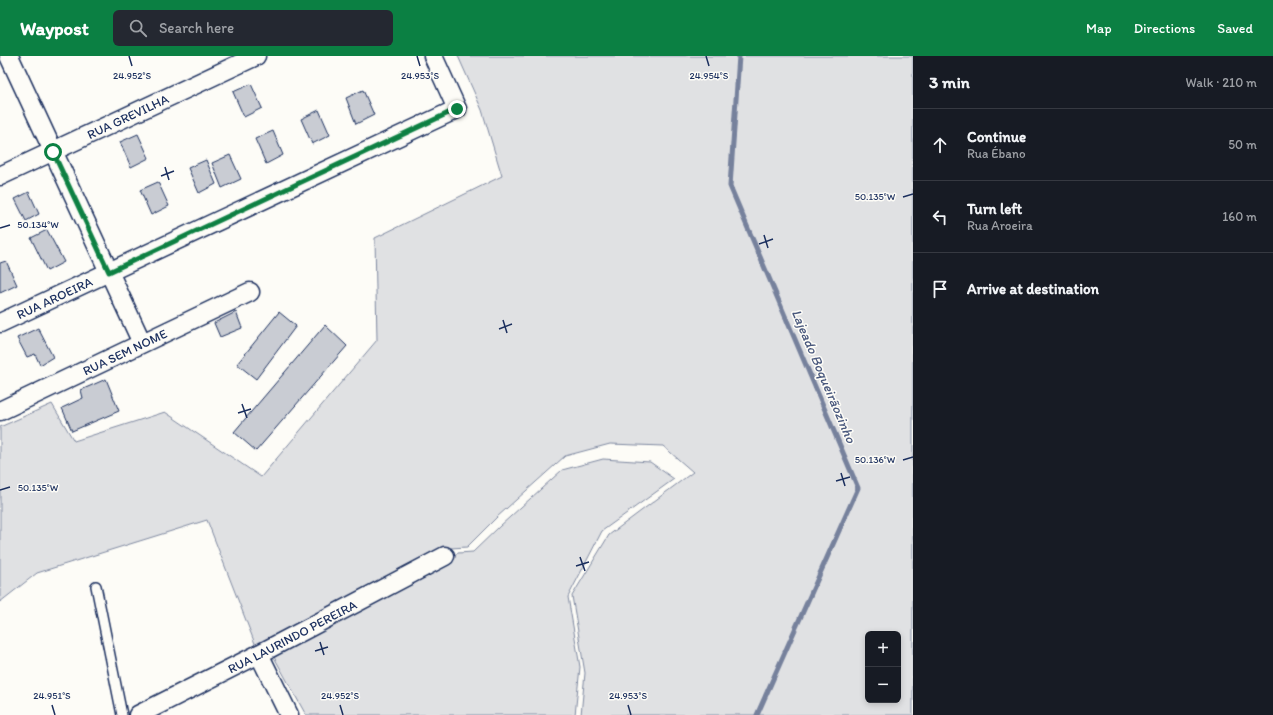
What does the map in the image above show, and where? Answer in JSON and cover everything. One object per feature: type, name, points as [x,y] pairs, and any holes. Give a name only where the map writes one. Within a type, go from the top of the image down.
[{"type":"street","points":[[9,56],[142,343]]},
{"type":"street","name":"RUA GREVILHA","points":[[0,176],[256,56]]},
{"type":"street","name":"RUA AROEIRA","points":[[0,323],[457,109],[433,56]]},
{"type":"street","name":"RUA SEM NOME","points":[[0,411],[250,292]]},
{"type":"street","name":"RUA LAURINDO PEREIRA","points":[[138,715],[259,654],[445,556]]},
{"type":"street","points":[[259,654],[289,715]]},
{"type":"lane","points":[[96,586],[122,715]]},
{"type":"shaded area","points":[[458,56],[913,56],[913,715],[581,715],[585,673],[572,596],[609,535],[693,472],[663,446],[610,444],[565,456],[497,517],[467,547],[451,548],[259,654],[207,520],[37,573],[0,602],[0,427],[52,404],[74,441],[165,412],[261,477],[377,340],[375,238],[502,176],[482,110]]},
{"type":"shaded area","points":[[603,459],[650,462],[674,479],[602,531],[568,597],[580,667],[575,715],[306,715],[274,657],[458,553],[473,552],[562,470]]},
{"type":"building","points":[[251,84],[262,108],[244,117],[233,92]]},
{"type":"building","points":[[363,90],[374,115],[356,124],[346,98]]},
{"type":"building","points":[[319,110],[330,135],[312,144],[301,119]]},
{"type":"building","points":[[273,131],[283,155],[266,164],[255,139]]},
{"type":"building","points":[[138,134],[149,158],[131,167],[120,142]]},
{"type":"building","points":[[230,155],[241,179],[222,188],[212,163]]},
{"type":"building","points":[[206,160],[216,184],[199,193],[188,168]]},
{"type":"building","points":[[158,182],[169,206],[151,215],[140,190]]},
{"type":"building","points":[[29,192],[39,214],[26,221],[15,199]]},
{"type":"building","points":[[47,230],[64,262],[47,271],[31,238]]},
{"type":"building","points":[[6,261],[17,285],[0,293],[0,263]]},
{"type":"building","points":[[236,312],[242,328],[220,337],[214,323]]},
{"type":"building","points":[[279,312],[296,326],[256,379],[237,364]]},
{"type":"building","points":[[325,325],[347,346],[256,451],[234,432]]},
{"type":"building","points":[[38,328],[53,357],[40,365],[35,354],[27,357],[17,338]]},
{"type":"building","points":[[106,379],[119,411],[72,431],[62,408],[83,398],[81,390]]},
{"type":"waterway","name":"Lajeado Boqueirãozinho","points":[[739,56],[730,186],[858,488],[757,715]]},
{"type":"route","points":[[53,152],[109,272],[457,109]]}]
